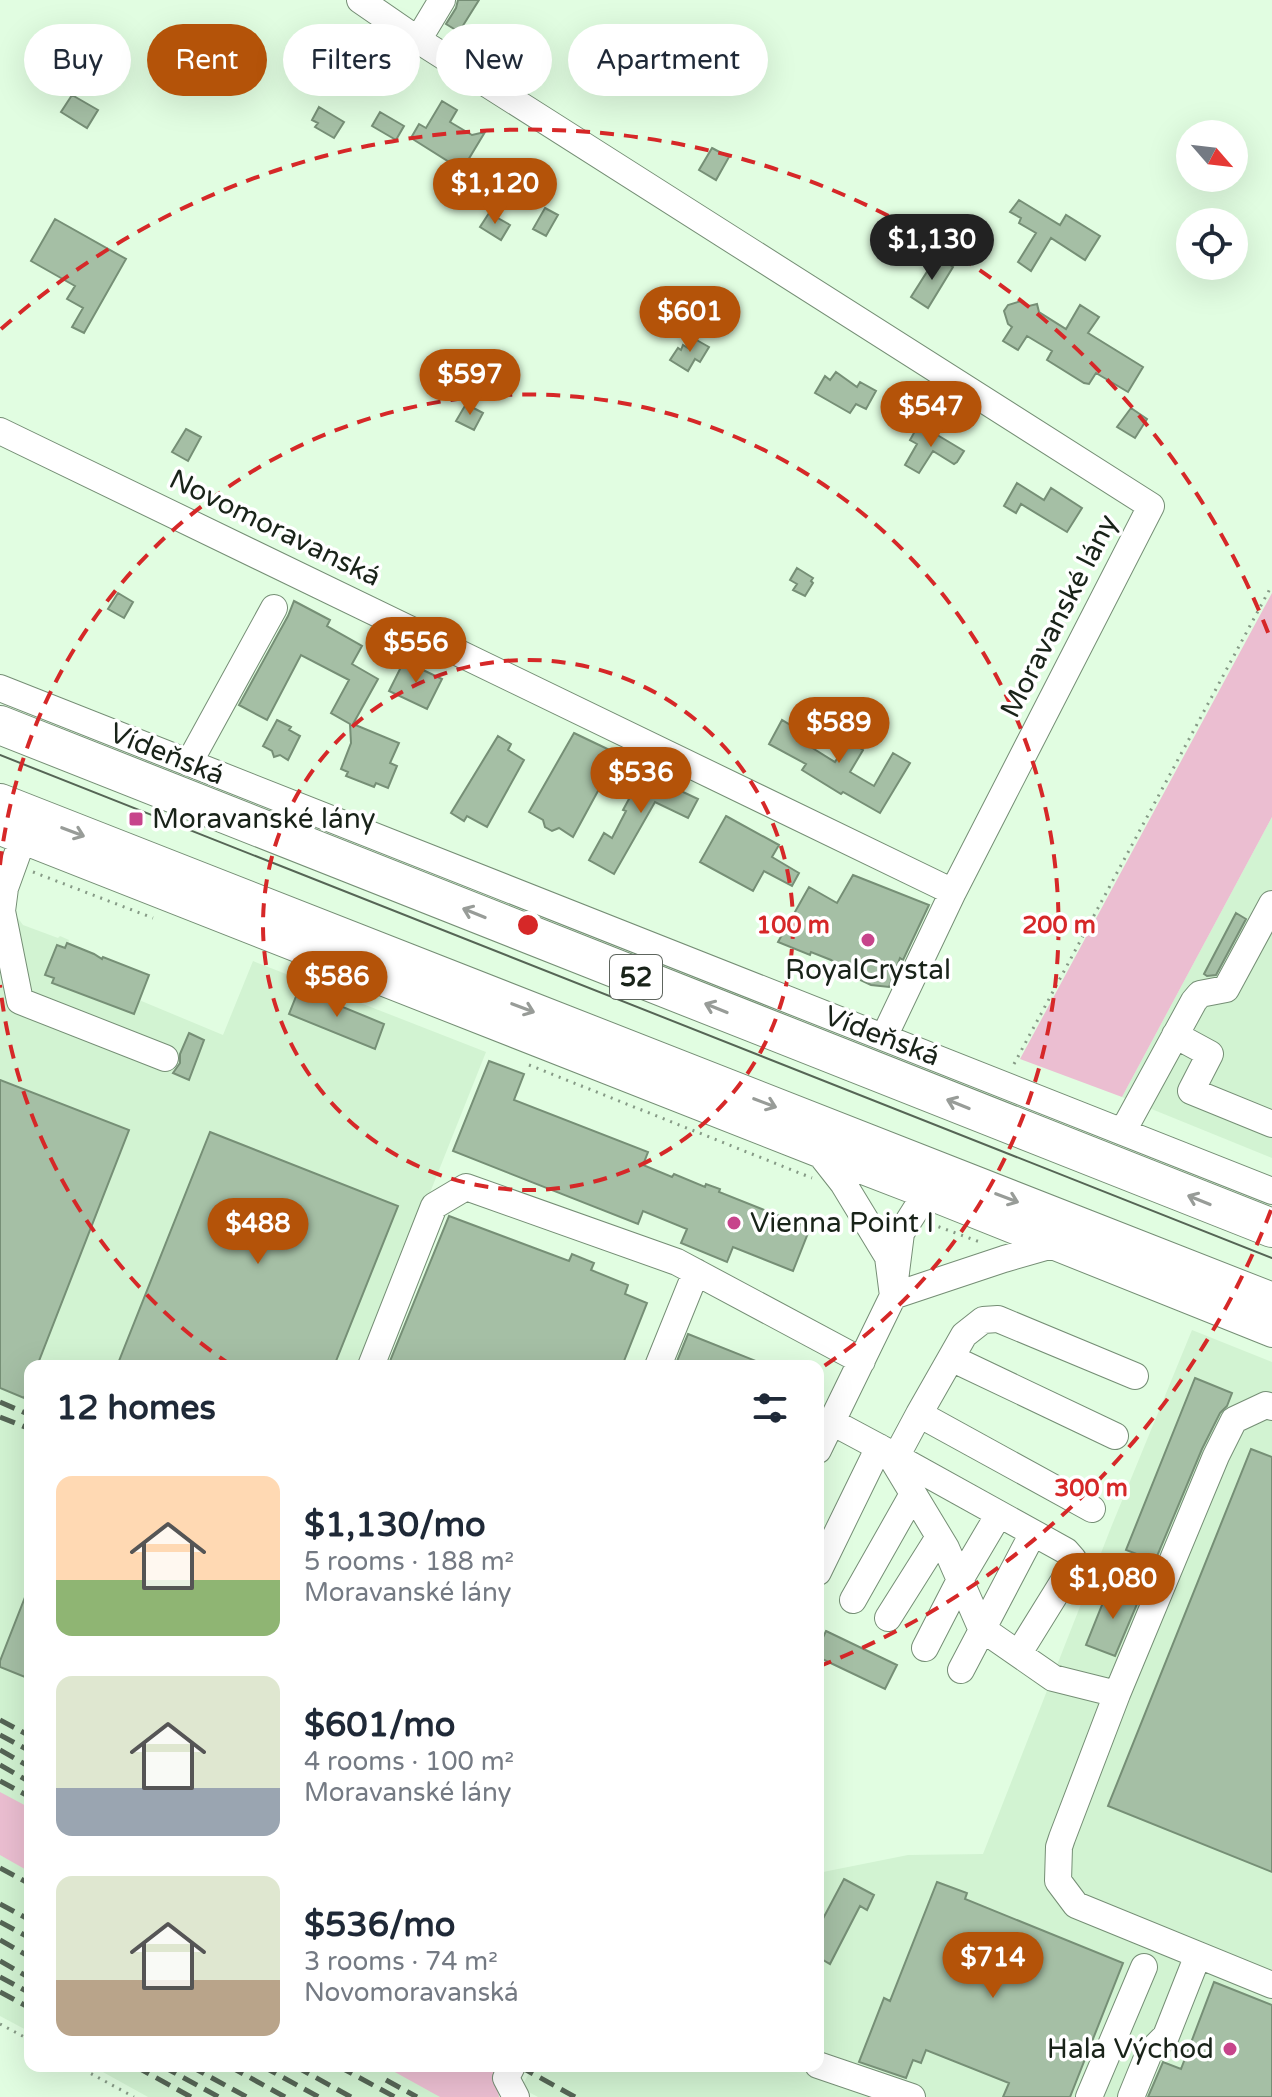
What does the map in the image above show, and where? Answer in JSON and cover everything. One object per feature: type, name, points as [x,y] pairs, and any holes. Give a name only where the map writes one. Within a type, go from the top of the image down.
[{"type":"highway","name":"Vídeňská","points":[[0,725],[1272,1228]]},
{"type":"highway","name":"52","points":[[0,803],[1272,1302]]},
{"type":"street","name":"Moravanské lány","points":[[360,0],[395,24]]},
{"type":"street","points":[[420,37],[442,0]]},
{"type":"street","name":"Moravanské lány","points":[[420,41],[1151,506],[953,892],[884,1037]]},
{"type":"street","name":"Novomoravanská","points":[[0,431],[953,892]]},
{"type":"street","points":[[189,763],[274,608]]},
{"type":"street","name":"Vídeňská","points":[[0,688],[1272,1191]]},
{"type":"street","points":[[165,1058],[20,1001],[2,911],[11,836],[1272,1334]]},
{"type":"street","points":[[1123,1131],[1200,994],[1226,989],[1272,904]]},
{"type":"street","points":[[1175,1035],[1210,1054],[1191,1091],[1272,1124]]},
{"type":"street","points":[[821,1155],[843,1183],[888,1257],[893,1296]]},
{"type":"street","points":[[373,1360],[434,1206],[466,1187],[677,1262],[862,1361]]},
{"type":"street","points":[[824,1438],[893,1296],[901,1233],[925,1195]]},
{"type":"street","points":[[893,1296],[1049,1246]]},
{"type":"street","points":[[660,1360],[696,1272]]},
{"type":"street","points":[[824,1562],[888,1452],[919,1414],[964,1335],[983,1320],[998,1319],[1135,1376]]},
{"type":"street","points":[[951,1358],[1115,1436]]},
{"type":"street","points":[[1272,1407],[1266,1405],[1234,1420],[1210,1470],[1117,1694],[1059,1847],[1058,1881],[1076,1905],[1272,1985]]},
{"type":"street","points":[[919,1414],[1092,1509]]},
{"type":"street","points":[[832,1422],[1066,1551],[1073,1559],[1071,1569],[1019,1653]]},
{"type":"street","points":[[888,1452],[939,1537],[981,1628],[1053,1678],[1117,1694]]},
{"type":"street","points":[[853,1600],[913,1494]]},
{"type":"street","points":[[925,1648],[999,1514]]},
{"type":"street","points":[[961,1670],[1033,1533]]},
{"type":"street","points":[[888,1618],[939,1537]]},
{"type":"street","points":[[1131,2097],[1149,2053],[1166,2036],[1198,1955]]},
{"type":"street","points":[[1089,2097],[1144,1967]]},
{"type":"street","points":[[824,2067],[912,2097]]},
{"type":"street","points":[[509,2072],[506,2078],[516,2097]]},
{"type":"path","points":[[1014,1064],[1272,585]]},
{"type":"path","points":[[0,2024],[24,2037]]},
{"type":"path","points":[[88,2072],[134,2097]]},
{"type":"shaded area","points":[[1272,593],[1272,817],[1122,1097],[1020,1059]]},
{"type":"shaded area","points":[[1272,817],[1272,1158],[1122,1097]]},
{"type":"shaded area","points":[[9,906],[23,925],[58,938],[60,936],[69,940],[68,944],[149,975],[139,1000],[223,1035],[253,961],[486,1052],[363,1360],[24,1360],[24,2029],[0,2016],[0,912]]},
{"type":"shaded area","points":[[1192,1330],[1272,1362],[1272,2097],[538,2097],[521,2088],[530,2072],[824,2072],[824,1872],[908,1855],[983,1854]]},
{"type":"shaded area","points":[[0,1792],[24,1805],[24,1869],[0,1855]]},
{"type":"shaded area","points":[[103,2072],[495,2072],[499,2097],[148,2097]]},
{"type":"shaded area","points":[[395,2072],[495,2072],[499,2097],[440,2097]]},
{"type":"building","points":[[458,0],[479,0],[464,24],[446,24]]},
{"type":"building","points":[[71,96],[98,110],[87,128],[61,112]]},
{"type":"building","points":[[442,101],[457,110],[450,122],[472,135],[485,132],[462,170],[411,138],[419,124],[426,128]]},
{"type":"building","points":[[319,107],[344,122],[334,138],[315,127],[318,123],[312,120]]},
{"type":"building","points":[[380,112],[404,126],[396,140],[372,126]]},
{"type":"building","points":[[712,148],[729,157],[716,180],[699,170]]},
{"type":"building","points":[[1019,200],[1060,225],[1066,215],[1100,236],[1085,260],[1051,238],[1031,271],[1018,262],[1036,233],[1019,223],[1021,218],[1010,212]]},
{"type":"building","points":[[545,208],[558,215],[546,236],[533,229]]},
{"type":"building","points":[[489,213],[510,225],[501,240],[480,227]]},
{"type":"building","points":[[55,219],[126,259],[84,333],[72,327],[83,308],[67,299],[75,286],[31,261]]},
{"type":"building","points":[[937,256],[953,267],[928,308],[911,297]]},
{"type":"building","points":[[1021,301],[1029,306],[1037,304],[1039,312],[1066,329],[1080,305],[1099,317],[1088,333],[1143,367],[1128,392],[1096,373],[1089,384],[1084,383],[1047,360],[1052,351],[1027,336],[1018,350],[1003,341],[1012,327],[1004,311],[1008,305]]},
{"type":"building","points":[[693,338],[709,347],[700,362],[695,359],[688,371],[670,360],[678,348],[681,350],[683,345],[688,348]]},
{"type":"building","points":[[836,372],[857,387],[860,382],[876,391],[866,409],[856,404],[850,413],[815,393],[825,376],[830,380]]},
{"type":"building","points":[[466,404],[483,413],[474,430],[456,421]]},
{"type":"building","points":[[1131,408],[1147,419],[1135,438],[1117,427]]},
{"type":"building","points":[[919,424],[964,451],[957,462],[954,464],[933,451],[919,473],[905,465],[917,444],[910,440]]},
{"type":"building","points":[[186,429],[201,437],[188,461],[172,452]]},
{"type":"building","points":[[1017,483],[1044,500],[1051,488],[1082,508],[1067,532],[1021,504],[1016,513],[1004,506]]},
{"type":"building","points":[[797,568],[813,578],[805,596],[793,590],[797,584],[790,580]]},
{"type":"building","points":[[118,593],[133,602],[124,618],[108,609]]},
{"type":"building","points":[[294,601],[330,620],[327,626],[362,646],[352,664],[378,679],[353,724],[399,743],[390,763],[397,766],[388,788],[376,783],[374,787],[346,776],[348,772],[341,769],[351,743],[350,724],[331,713],[349,680],[301,655],[267,720],[239,705]]},
{"type":"building","points":[[404,661],[442,679],[427,709],[389,691]]},
{"type":"building","points":[[806,713],[819,720],[806,744],[835,762],[848,741],[863,750],[850,772],[874,786],[893,753],[910,763],[880,813],[802,770],[806,764],[769,744],[782,720],[797,729]]},
{"type":"building","points":[[277,720],[300,736],[288,760],[280,755],[274,757],[272,751],[263,746]]},
{"type":"building","points":[[574,733],[618,754],[573,837],[559,828],[552,831],[545,827],[543,820],[529,812]]},
{"type":"building","points":[[498,736],[511,744],[508,750],[524,760],[487,827],[467,816],[464,821],[451,813]]},
{"type":"building","points":[[645,762],[671,775],[666,784],[698,799],[688,818],[655,802],[614,874],[589,860],[604,833],[612,838]]},
{"type":"building","points":[[726,816],[779,845],[772,857],[799,873],[792,886],[764,871],[753,891],[700,862]]},
{"type":"building","name":"RoyalCrystal","points":[[853,875],[929,905],[903,960],[900,958],[889,987],[871,985],[831,960],[778,942],[809,887],[837,903]]},
{"type":"building","points":[[1236,913],[1246,919],[1216,975],[1207,976],[1204,974]]},
{"type":"building","points":[[67,943],[149,975],[134,1014],[52,983],[54,978],[45,975],[57,945],[65,948]]},
{"type":"building","points":[[299,989],[384,1024],[375,1049],[289,1014]]},
{"type":"building","points":[[189,1033],[204,1040],[189,1080],[173,1073],[180,1063],[180,1054]]},
{"type":"building","points":[[489,1061],[524,1074],[514,1100],[648,1152],[643,1165],[672,1177],[674,1174],[705,1187],[706,1184],[720,1189],[719,1192],[810,1228],[793,1271],[733,1247],[727,1262],[681,1243],[687,1229],[643,1211],[638,1224],[453,1151]]},
{"type":"building","points":[[0,1080],[129,1130],[39,1360],[24,1360],[24,1398],[0,1388]]},
{"type":"building","points":[[210,1132],[398,1206],[336,1360],[119,1360]]},
{"type":"building","points":[[449,1216],[569,1261],[572,1254],[594,1263],[591,1270],[628,1285],[625,1294],[647,1303],[624,1360],[390,1360]]},
{"type":"building","points":[[688,1334],[753,1360],[677,1360]]},
{"type":"building","points":[[1195,1378],[1232,1393],[1202,1449],[1155,1561],[1126,1550]]},
{"type":"building","points":[[1251,1449],[1272,1457],[1272,1872],[1108,1806]]},
{"type":"building","points":[[1110,1585],[1140,1597],[1115,1656],[1086,1645]]},
{"type":"building","points":[[24,1600],[24,1677],[0,1667]]},
{"type":"building","points":[[826,1631],[897,1665],[885,1689],[824,1660]]},
{"type":"building","points":[[844,1879],[874,1895],[867,1910],[860,1906],[830,1964],[824,1960],[824,1917]]},
{"type":"building","points":[[937,1882],[967,1893],[965,1899],[1123,1963],[1070,2097],[1003,2097],[1009,2083],[926,2050],[921,2063],[913,2060],[906,2078],[859,2062],[884,1998],[890,2001]]},
{"type":"building","name":"Hala Východ","points":[[1214,1982],[1272,2005],[1272,2097],[1148,2097],[1163,2062],[1181,2069]]},
{"type":"tram line","points":[[0,755],[1272,1258]]},
{"type":"railway","points":[[0,1402],[24,1412]]},
{"type":"railway","points":[[0,1417],[24,1427]]},
{"type":"railway","points":[[0,1720],[24,1733]]},
{"type":"railway","points":[[0,1735],[24,1748]]},
{"type":"railway","points":[[0,1750],[24,1764]]},
{"type":"railway","points":[[0,1765],[24,1779]]},
{"type":"railway","points":[[0,1781],[24,1794]]},
{"type":"railway","points":[[0,1868],[24,1881]]},
{"type":"railway","points":[[0,1904],[24,1917]]},
{"type":"railway","points":[[0,1922],[24,1935]]},
{"type":"railway","points":[[0,1940],[24,1954]]},
{"type":"railway","points":[[0,1961],[24,1975]]},
{"type":"railway","points":[[0,1977],[24,1990]]},
{"type":"railway","points":[[0,1992],[24,2005]]},
{"type":"railway","points":[[146,2072],[191,2097]]},
{"type":"railway","points":[[173,2072],[219,2097]]},
{"type":"railway","points":[[201,2072],[247,2097]]},
{"type":"railway","points":[[240,2072],[285,2097]]},
{"type":"railway","points":[[273,2072],[319,2097]]},
{"type":"railway","points":[[306,2072],[351,2097]]},
{"type":"railway","points":[[349,2072],[395,2097]]},
{"type":"railway","points":[[530,2072],[575,2097]]},
{"type":"railway","points":[[386,2080],[417,2097]]},
{"type":"place","name":"Moravanské lány","points":[[136,819]]},
{"type":"place","name":"RoyalCrystal","points":[[868,940]]},
{"type":"place","name":"Vienna Point I","points":[[734,1223]]},
{"type":"place","name":"Hala Východ","points":[[1230,2049]]}]
